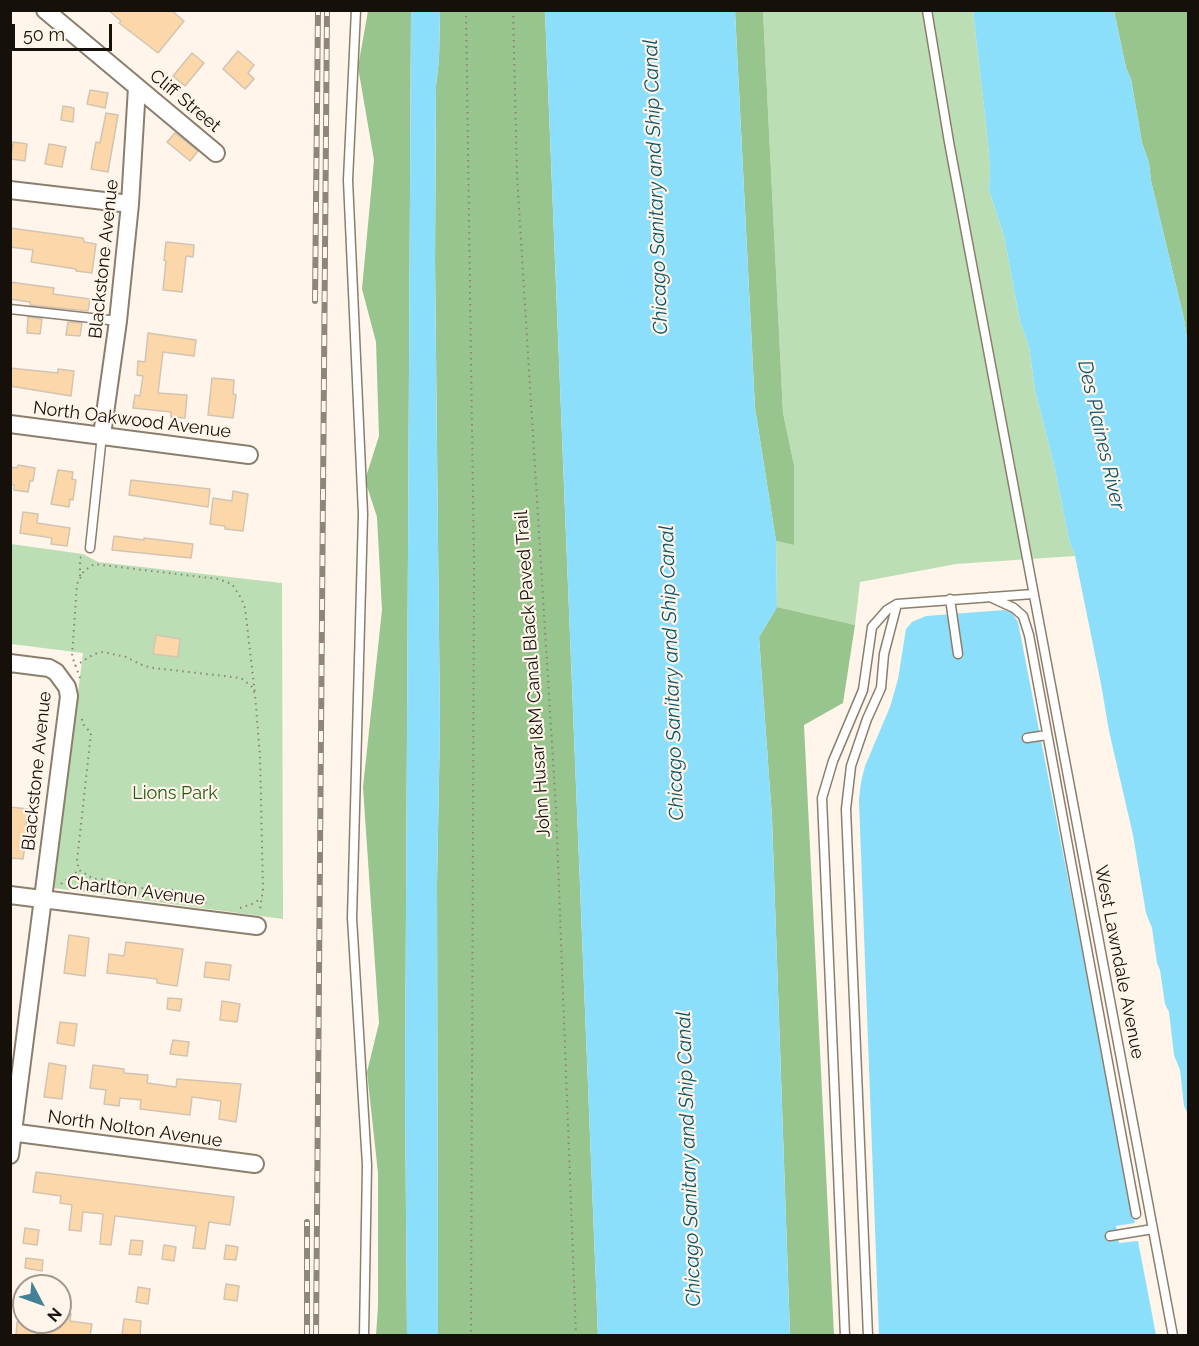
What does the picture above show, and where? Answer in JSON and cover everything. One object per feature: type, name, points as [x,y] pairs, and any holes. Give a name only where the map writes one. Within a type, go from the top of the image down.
[{"type":"street","name":"Cliff Street","points":[[45,10],[216,153]]},
{"type":"street","name":"Blackstone Avenue","points":[[102,435],[118,321],[130,204],[137,87]]},
{"type":"street","points":[[10,190],[130,204]]},
{"type":"street","name":"North Oakwood Avenue","points":[[10,424],[249,455]]},
{"type":"street","points":[[10,663],[49,668],[62,678]]},
{"type":"street","name":"Blackstone Avenue","points":[[10,1155],[69,696],[62,678]]},
{"type":"street","name":"Charlton Avenue","points":[[10,895],[43,894],[257,926]]},
{"type":"street","name":"North Nolton Avenue","points":[[12,1132],[255,1164]]},
{"type":"lane","points":[[356,10],[348,180],[363,514],[352,918],[367,1166],[364,1335]]},
{"type":"lane","name":"West Lawndale Avenue","points":[[927,10],[949,142],[1173,1335]]},
{"type":"lane","points":[[10,309],[118,321]]},
{"type":"lane","points":[[90,548],[102,435]]},
{"type":"lane","points":[[845,1335],[822,798],[832,761],[863,690],[872,627],[887,610],[897,604],[1033,594]]},
{"type":"lane","points":[[990,596],[1014,608],[1023,616],[1029,635],[1136,1214]]},
{"type":"lane","points":[[950,599],[958,654]]},
{"type":"lane","points":[[868,1335],[846,809],[851,766],[881,687],[884,654],[897,604]]},
{"type":"lane","points":[[1027,738],[1047,735]]},
{"type":"lane","points":[[1110,1236],[1153,1229]]},
{"type":"path","points":[[466,10],[474,567],[471,1335]]},
{"type":"path","name":"John Husar I&M Canal Black Paved Trail","points":[[513,10],[517,175],[556,810],[576,1335]]},
{"type":"path","points":[[82,683],[72,656],[73,631],[80,558],[90,548]]},
{"type":"path","points":[[80,576],[94,564],[218,579],[232,584],[241,597],[245,608],[260,757],[262,898],[257,926]]},
{"type":"path","points":[[62,678],[76,665],[94,654],[103,652],[118,654],[154,668],[241,678],[252,687],[255,694]]},
{"type":"path","points":[[83,713],[82,723],[90,733],[77,861],[80,870],[94,879],[118,880],[140,888],[175,890],[189,898],[218,907]]},
{"type":"path","points":[[43,894],[80,870]]},
{"type":"path","points":[[232,910],[252,904],[262,898]]},
{"type":"green space","points":[[368,11],[411,11],[405,1089],[407,1336],[376,1335],[378,1173],[367,1072],[379,1023],[363,787],[382,610],[377,517],[365,480],[379,436],[376,342],[362,289],[374,160],[358,67]]},
{"type":"green space","points":[[440,11],[545,11],[598,1335],[438,1335],[437,884],[440,726],[435,261],[436,86]]},
{"type":"green space","points":[[735,11],[763,11],[783,413],[794,465],[794,545],[776,541],[755,408]]},
{"type":"green space","points":[[763,11],[973,11],[987,133],[989,190],[1004,236],[1020,321],[1029,347],[1035,390],[1055,469],[1069,540],[1075,556],[956,564],[860,582],[855,625],[777,607],[776,541],[794,545],[794,465],[783,413]]},
{"type":"green space","points":[[1114,11],[1188,11],[1188,345],[1184,319],[1151,181],[1149,163],[1142,143],[1131,79],[1126,68]]},
{"type":"green space","name":"Lions Park","points":[[11,544],[83,554],[98,562],[282,583],[283,919],[53,888],[83,653],[11,644]]},
{"type":"green space","points":[[777,607],[855,625],[843,703],[804,725],[834,1335],[790,1335],[772,818],[759,637]]},
{"type":"water","points":[[411,11],[440,11],[436,86],[435,261],[440,726],[437,884],[438,1335],[407,1336],[405,1089]]},
{"type":"water","name":"Chicago Sanitary and Ship Canal","points":[[545,11],[735,11],[755,408],[776,541],[777,607],[759,637],[772,818],[790,1335],[598,1335]]},
{"type":"water","name":"Des Plaines River","points":[[973,11],[1114,11],[1126,68],[1131,79],[1142,143],[1149,163],[1151,181],[1184,319],[1188,345],[1188,1114],[1184,1106],[1180,1070],[1174,1055],[1169,1012],[1165,1004],[1152,928],[1146,913],[1133,835],[1109,731],[1075,556],[1069,540],[1055,469],[1035,390],[1029,347],[1020,321],[1004,236],[989,190],[987,133]]},
{"type":"water","points":[[1004,610],[1012,613],[1018,622],[1135,1223],[1116,1226],[1119,1243],[1138,1241],[1156,1335],[879,1336],[859,800],[861,782],[865,766],[890,707],[898,679],[906,629],[912,622],[926,616]]},
{"type":"building","points":[[108,10],[171,10],[184,21],[158,53],[119,23],[121,21]]},
{"type":"building","points":[[238,51],[254,65],[248,73],[254,79],[245,89],[223,69]]},
{"type":"building","points":[[192,53],[204,63],[185,86],[173,76]]},
{"type":"building","points":[[90,90],[108,93],[105,108],[87,104]]},
{"type":"building","points":[[63,106],[74,108],[73,122],[61,120]]},
{"type":"building","points":[[106,113],[118,115],[108,172],[91,169],[96,142],[100,143]]},
{"type":"building","points":[[175,133],[198,151],[190,161],[167,142]]},
{"type":"building","points":[[13,142],[27,144],[25,161],[11,159]]},
{"type":"building","points":[[49,144],[66,147],[62,167],[45,164]]},
{"type":"building","points":[[10,228],[83,238],[84,242],[96,244],[92,273],[31,262],[33,250],[10,247]]},
{"type":"building","points":[[166,242],[194,245],[193,257],[186,256],[182,292],[163,290]]},
{"type":"building","points":[[10,282],[54,288],[53,294],[90,299],[88,311],[30,305],[30,302],[10,299]]},
{"type":"building","points":[[28,317],[42,319],[40,334],[27,333]]},
{"type":"building","points":[[68,322],[82,323],[80,336],[66,335]]},
{"type":"building","points":[[148,333],[196,340],[194,356],[163,352],[158,393],[187,395],[185,418],[171,417],[171,412],[133,408],[135,395],[140,396],[143,376],[137,375],[138,361],[145,362]]},
{"type":"building","points":[[10,368],[58,373],[58,369],[74,371],[71,396],[10,386]]},
{"type":"building","points":[[212,378],[234,380],[233,394],[236,395],[233,418],[208,415]]},
{"type":"building","points":[[18,465],[35,468],[28,492],[14,490],[14,485],[10,484],[10,467],[17,468]]},
{"type":"building","points":[[58,470],[73,472],[72,479],[76,480],[73,500],[70,499],[69,507],[51,504]]},
{"type":"building","points":[[131,480],[210,489],[208,507],[129,495]]},
{"type":"building","points":[[233,491],[248,494],[243,531],[210,524],[213,498],[232,501]]},
{"type":"building","points":[[23,512],[38,514],[37,523],[70,528],[67,546],[51,544],[52,538],[20,533]]},
{"type":"building","points":[[114,536],[193,544],[191,558],[112,550]]},
{"type":"building","points":[[156,635],[180,639],[178,657],[153,654]]},
{"type":"building","points":[[10,807],[28,809],[23,859],[10,858]]},
{"type":"building","points":[[69,935],[89,938],[85,976],[64,973]]},
{"type":"building","points":[[126,942],[183,949],[177,986],[157,983],[157,979],[107,973],[109,954],[124,956]]},
{"type":"building","points":[[206,962],[231,965],[229,980],[204,977]]},
{"type":"building","points":[[168,998],[182,999],[180,1011],[167,1009]]},
{"type":"building","points":[[222,1001],[240,1004],[237,1022],[220,1020]]},
{"type":"building","points":[[60,1022],[77,1024],[74,1046],[57,1043]]},
{"type":"building","points":[[173,1040],[189,1042],[187,1056],[170,1054]]},
{"type":"building","points":[[49,1063],[66,1066],[62,1099],[44,1097]]},
{"type":"building","points":[[93,1065],[124,1069],[124,1073],[148,1075],[147,1083],[176,1087],[177,1079],[241,1084],[236,1122],[219,1119],[221,1101],[192,1097],[190,1115],[140,1109],[141,1100],[120,1098],[119,1106],[104,1104],[106,1090],[90,1088]]},
{"type":"building","points":[[36,1172],[234,1197],[230,1225],[209,1222],[205,1249],[193,1248],[196,1226],[115,1216],[111,1245],[100,1244],[103,1214],[83,1212],[81,1231],[69,1230],[72,1205],[60,1203],[61,1196],[33,1192]]},
{"type":"building","points":[[25,1228],[39,1230],[37,1245],[23,1243]]},
{"type":"building","points":[[131,1240],[143,1241],[141,1255],[129,1254]]},
{"type":"building","points":[[164,1245],[176,1247],[174,1261],[162,1259]]},
{"type":"building","points":[[226,1245],[238,1247],[236,1260],[224,1259]]},
{"type":"building","points":[[26,1258],[43,1260],[42,1271],[25,1268]]},
{"type":"building","points":[[226,1284],[239,1286],[237,1301],[224,1299]]},
{"type":"building","points":[[138,1287],[150,1289],[148,1304],[136,1302]]},
{"type":"building","points":[[124,1319],[141,1321],[140,1335],[122,1335]]},
{"type":"building","points":[[72,1321],[92,1324],[90,1335],[16,1335],[72,1334]]},
{"type":"railway","points":[[315,301],[318,10]]},
{"type":"railway","points":[[316,1336],[327,10]]},
{"type":"railway","points":[[307,1222],[307,1336]]}]
